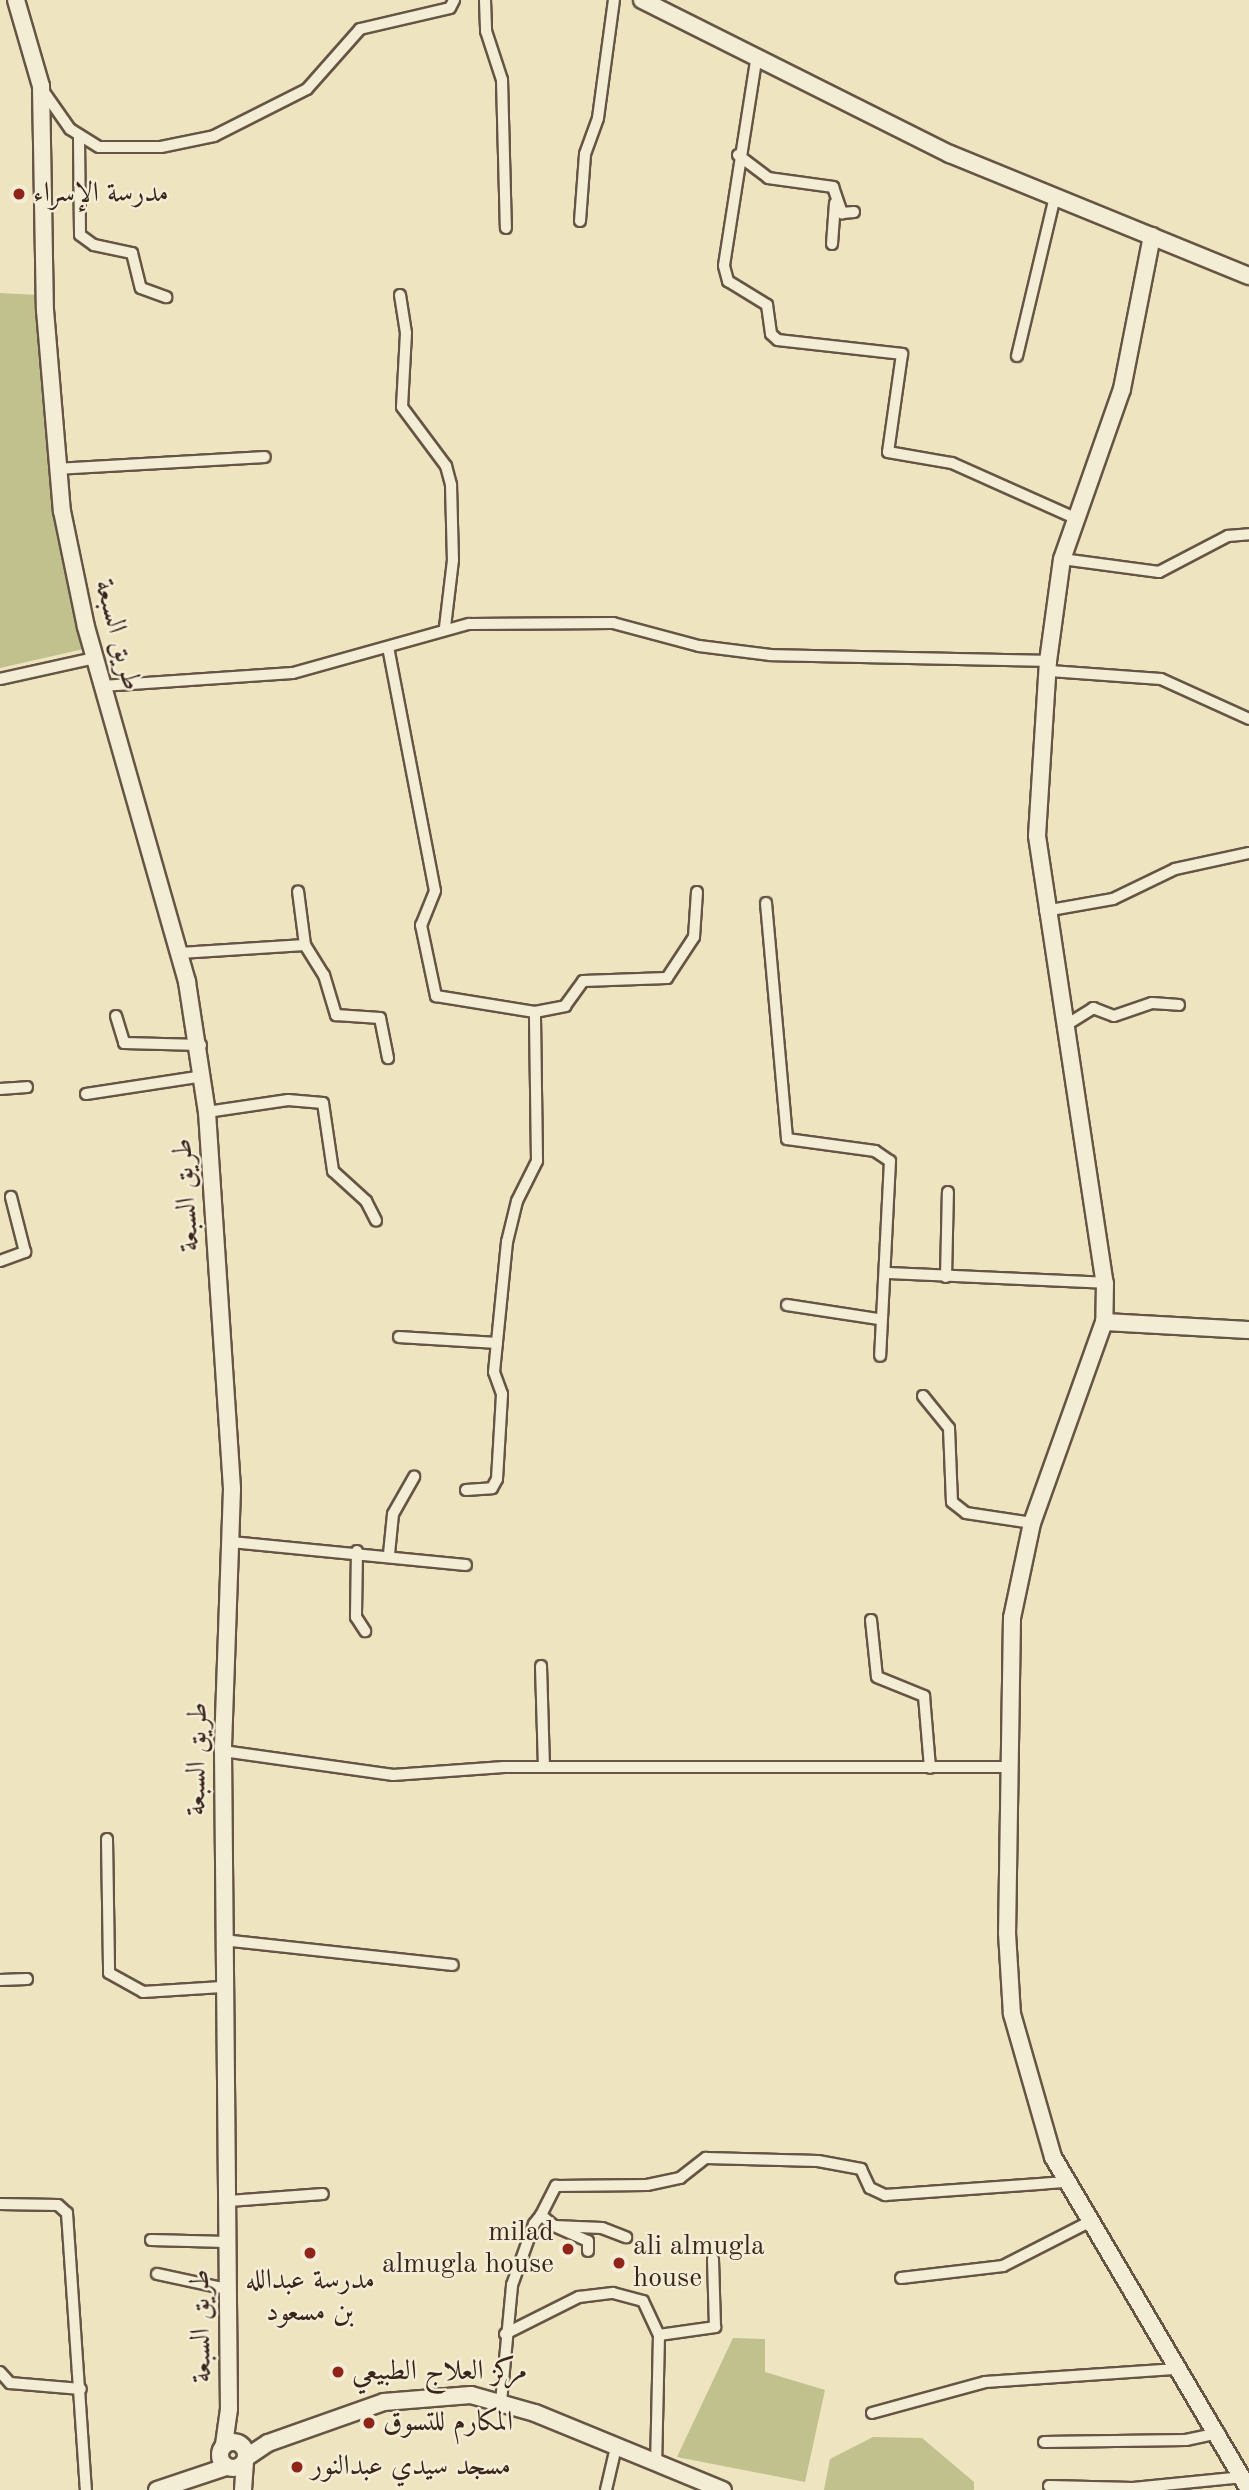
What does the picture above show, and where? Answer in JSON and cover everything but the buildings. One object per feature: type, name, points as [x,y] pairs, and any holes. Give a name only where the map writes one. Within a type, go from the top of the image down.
[{"type":"street","name":"طريق السبعة","points":[[16,0],[41,86],[56,469],[95,658],[180,953],[201,1045],[204,1076],[231,1542],[223,1751],[222,1987],[229,2201],[229,2409],[241,2490]]},
{"type":"street","points":[[41,86],[79,138],[99,147],[132,149],[215,136],[307,89],[360,29],[450,8],[454,0]]},
{"type":"street","points":[[485,0],[486,31],[502,80],[506,228]]},
{"type":"street","points":[[580,221],[585,154],[598,118],[614,0]]},
{"type":"street","points":[[642,0],[756,61],[1055,197],[1249,276]]},
{"type":"street","points":[[756,61],[738,155],[725,274],[734,287],[767,305],[771,334],[806,345],[898,351],[905,362],[888,452],[952,463],[1073,517]]},
{"type":"street","points":[[79,138],[80,234],[94,246],[132,253],[141,288],[166,297]]},
{"type":"street","points":[[738,155],[768,178],[832,187],[835,203],[832,244]]},
{"type":"street","points":[[1017,356],[1055,197]]},
{"type":"street","points":[[835,203],[842,213],[855,212]]},
{"type":"street","points":[[1049,2486],[1133,2488],[1246,2483],[1219,2433],[1087,2223],[1065,2182],[1012,2014],[1008,1767],[1012,1618],[1032,1523],[1104,1322],[1104,1283],[1045,911],[1037,836],[1049,666],[1062,559],[1073,517],[1122,389],[1152,236]]},
{"type":"street","points":[[400,295],[405,333],[402,407],[446,466],[451,485],[453,560],[445,627]]},
{"type":"street","points":[[56,469],[265,457]]},
{"type":"street","points":[[1062,559],[1159,572],[1228,536],[1249,534]]},
{"type":"street","points":[[102,686],[293,673],[388,647],[445,627],[613,623],[742,653],[1049,666],[1161,679],[1249,719]]},
{"type":"street","points":[[388,647],[435,891],[421,925],[429,988],[436,996],[468,1005],[535,1012],[565,1006],[583,981],[667,978],[694,937],[698,892]]},
{"type":"street","points":[[0,679],[95,658]]},
{"type":"street","points":[[1045,911],[1113,899],[1185,866],[1249,853]]},
{"type":"street","points":[[298,891],[305,945],[324,975],[335,1014],[380,1018],[388,1058]]},
{"type":"street","points":[[766,903],[787,1139],[875,1151],[890,1161],[888,1273],[880,1288],[880,1356]]},
{"type":"street","points":[[180,953],[305,945]]},
{"type":"street","points":[[1063,1027],[1093,1008],[1114,1016],[1152,1003],[1179,1005]]},
{"type":"street","points":[[466,1490],[496,1483],[502,1394],[495,1377],[509,1231],[537,1161],[535,1012]]},
{"type":"street","points":[[116,1016],[124,1044],[201,1045]]},
{"type":"street","points":[[86,1094],[204,1076]]},
{"type":"street","points":[[0,1089],[27,1087]]},
{"type":"street","points":[[207,1112],[288,1100],[323,1103],[333,1171],[370,1206],[376,1221]]},
{"type":"street","points":[[946,1277],[948,1192]]},
{"type":"street","points":[[0,1261],[25,1252],[11,1197]]},
{"type":"street","points":[[888,1273],[1104,1283]]},
{"type":"street","points":[[787,1305],[879,1319]]},
{"type":"street","points":[[1104,1322],[1249,1330]]},
{"type":"street","points":[[399,1337],[497,1343]]},
{"type":"street","points":[[923,1396],[949,1428],[952,1502],[967,1513],[1032,1523]]},
{"type":"street","points":[[389,1554],[393,1514],[414,1477]]},
{"type":"street","points":[[231,1542],[389,1554],[466,1565]]},
{"type":"street","points":[[357,1551],[356,1617],[365,1631]]},
{"type":"street","points":[[871,1620],[877,1677],[924,1696],[930,1768]]},
{"type":"street","points":[[541,1666],[544,1768]]},
{"type":"street","points":[[223,1751],[393,1775],[544,1768],[1008,1767]]},
{"type":"street","points":[[107,1839],[110,1973],[143,1992],[222,1987]]},
{"type":"street","points":[[223,1940],[453,1965]]},
{"type":"street","points":[[0,1980],[27,1979]]},
{"type":"street","points":[[501,2402],[505,2334],[517,2266],[556,2186],[647,2185],[680,2178],[706,2158],[818,2161],[861,2169],[870,2189],[885,2195],[1065,2182]]},
{"type":"street","points":[[229,2201],[323,2194]]},
{"type":"street","points":[[0,2204],[58,2205],[67,2213],[86,2490]]},
{"type":"street","points":[[541,2216],[554,2226],[588,2241],[588,2251]]},
{"type":"street","points":[[901,2278],[1003,2266],[1087,2223]]},
{"type":"street","points":[[554,2226],[602,2228],[626,2237]]},
{"type":"street","points":[[151,2240],[227,2242]]},
{"type":"street","points":[[659,2335],[715,2327],[713,2259]]},
{"type":"street","points":[[157,2274],[227,2289]]},
{"type":"street","points":[[505,2334],[572,2300],[613,2294],[643,2301],[659,2335],[656,2463]]},
{"type":"street","points":[[873,2413],[985,2382],[1178,2369]]},
{"type":"street","points":[[0,2372],[10,2383],[81,2389]]},
{"type":"street","points":[[157,2490],[194,2474],[236,2450],[268,2443],[408,2398],[444,2393],[501,2402],[723,2490]]},
{"type":"street","points":[[1044,2442],[1186,2440],[1219,2433]]},
{"type":"street","points":[[606,2490],[616,2447]]},
{"type":"street","points":[[228,2468],[236,2450]]},
{"type":"street","points":[[194,2474],[228,2468]]},
{"type":"street","points":[[228,2468],[241,2490]]},
{"type":"green space","points":[[0,293],[38,295],[88,648],[0,668]]},
{"type":"green space","points":[[733,2338],[765,2339],[765,2372],[825,2390],[805,2482],[677,2457]]},
{"type":"green space","points":[[873,2437],[922,2438],[974,2482],[974,2490],[824,2490],[830,2459]]},
{"type":"place","name":"مدرسة الإسراء","points":[[19,194]]},
{"type":"place","name":"milad almugla house","points":[[568,2249]]},
{"type":"place","name":"مدرسة عبدالله بن مسعود","points":[[310,2253]]},
{"type":"place","name":"ali almugla house","points":[[619,2263]]},
{"type":"place","name":"مركز العلاج الطبيعي","points":[[338,2372]]},
{"type":"place","name":"المكارم للتسوق","points":[[369,2423]]},
{"type":"place","name":"مسجد سيدي عبدالنور","points":[[297,2467]]}]
